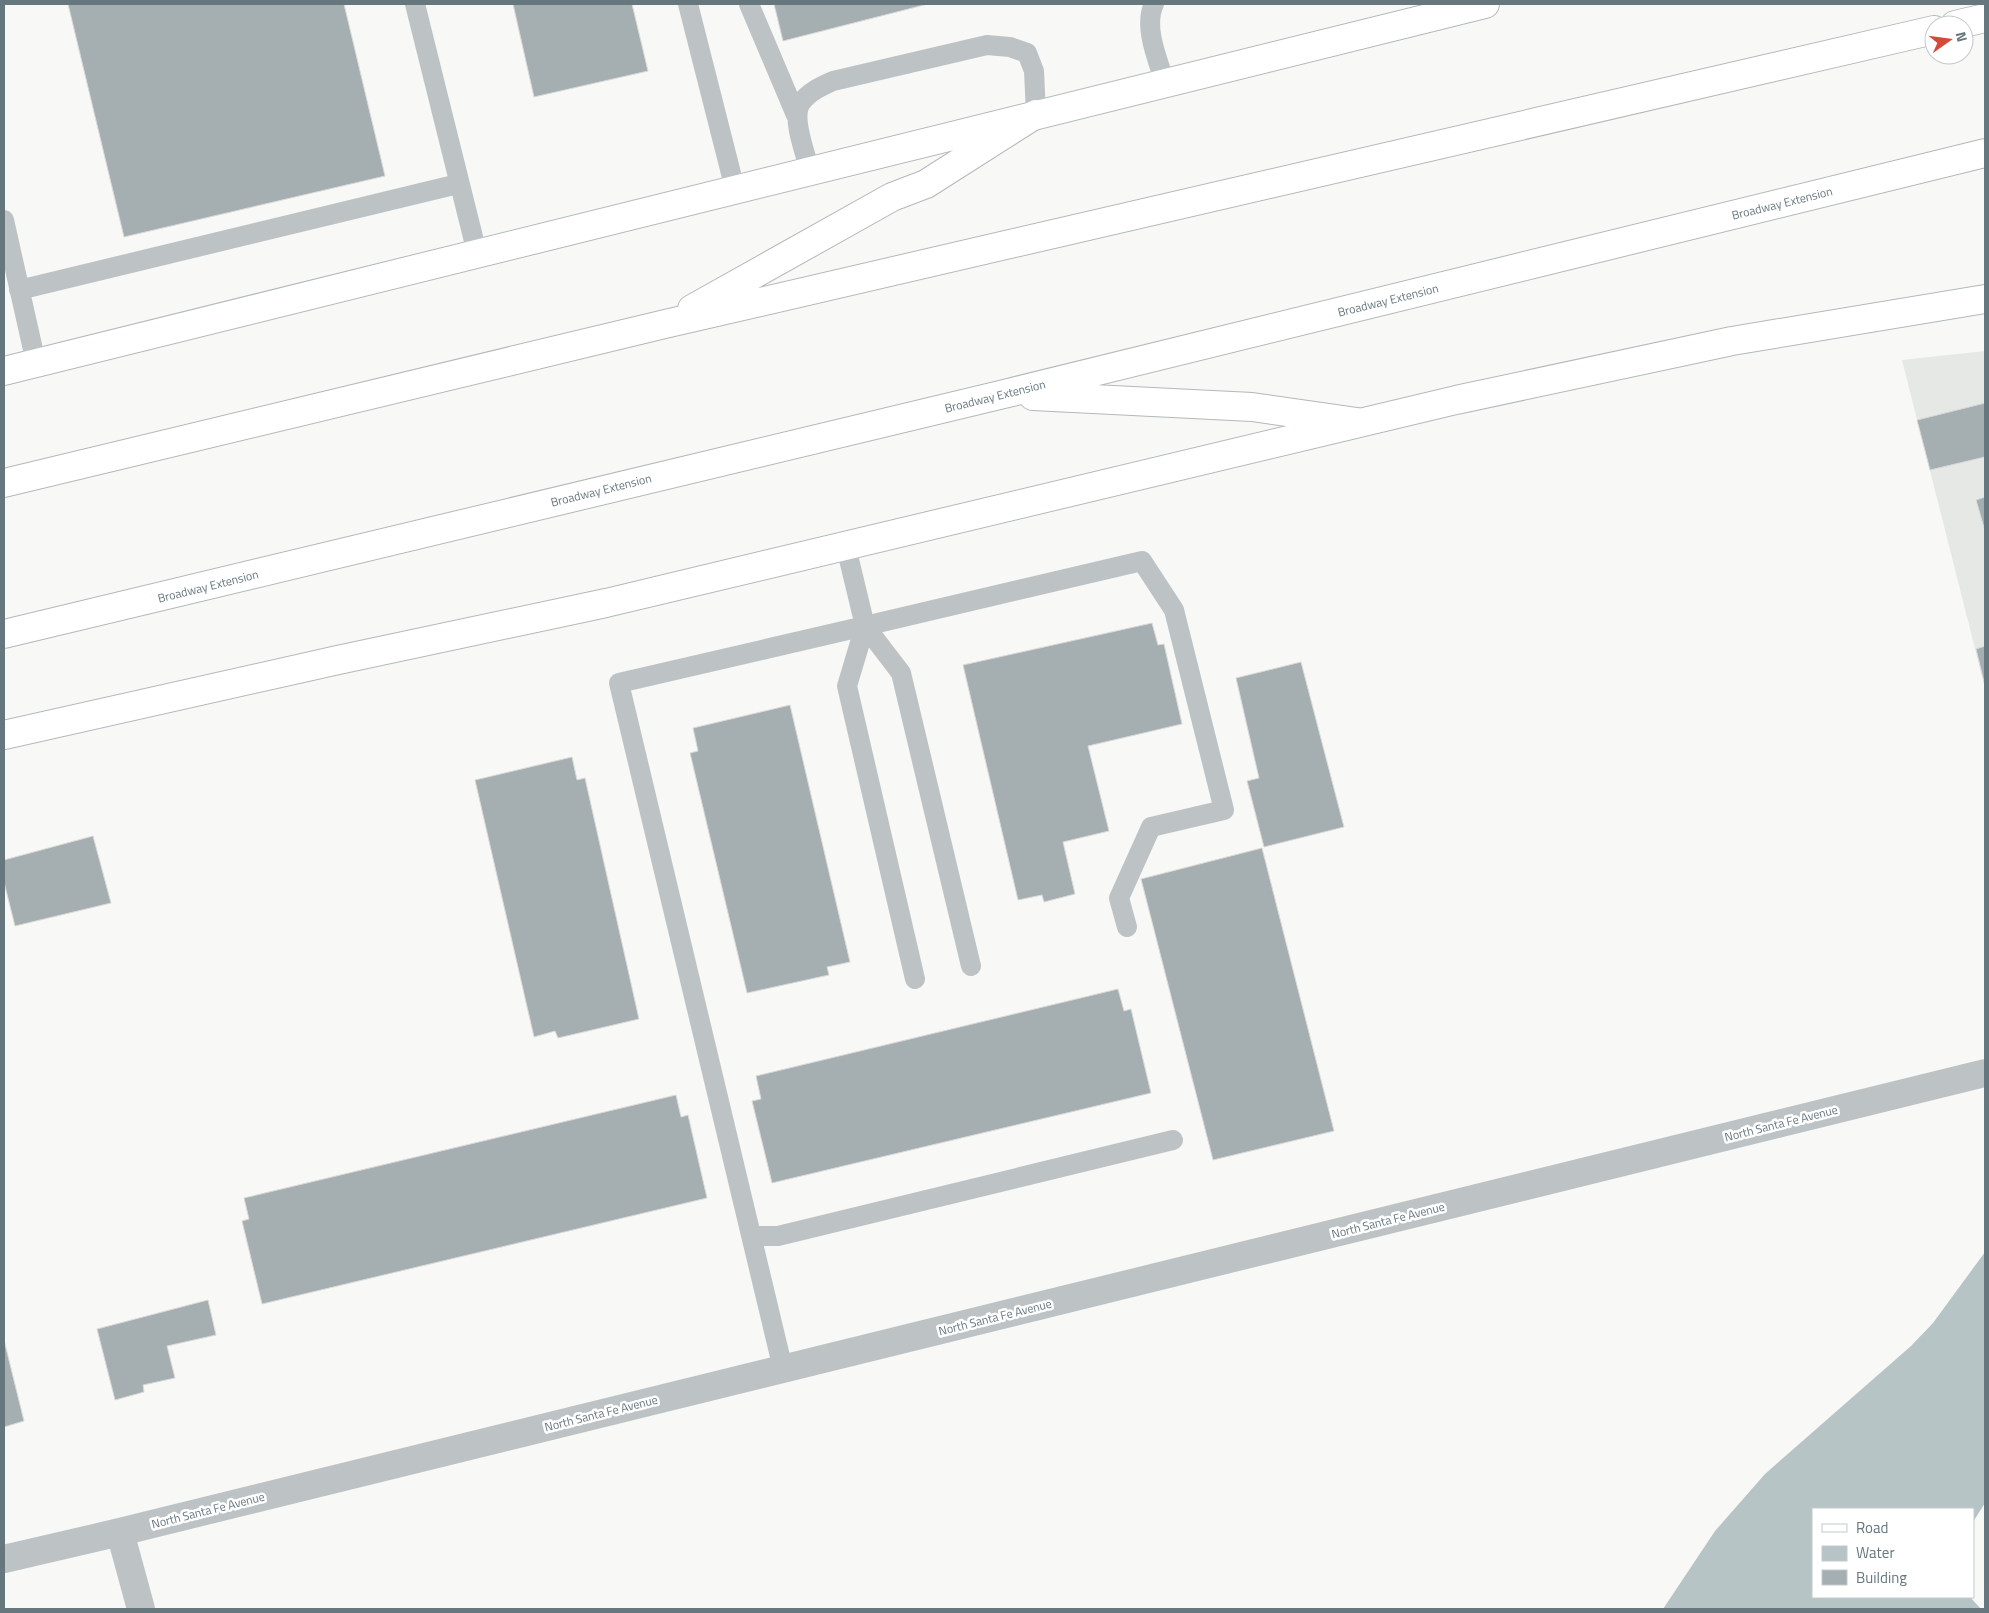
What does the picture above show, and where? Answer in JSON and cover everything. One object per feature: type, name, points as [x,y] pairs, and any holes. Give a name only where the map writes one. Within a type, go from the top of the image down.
[{"type":"main road","points":[[4,371],[1485,4]]},
{"type":"main road","points":[[4,483],[665,324],[1924,32]]},
{"type":"main road","points":[[665,324],[892,197],[926,184],[1036,114]]},
{"type":"main road","name":"Broadway Extension","points":[[4,634],[1004,394],[1985,153]]},
{"type":"main road","points":[[4,735],[338,660],[590,607],[846,547],[1357,422],[1732,341],[1985,299]]},
{"type":"main road","points":[[1004,394],[1252,407],[1357,422]]},
{"type":"street","name":"North Santa Fe Avenue","points":[[4,1559],[1985,1073]]},
{"type":"street","points":[[120,1532],[140,1609]]},
{"type":"lane","points":[[415,4],[476,253]]},
{"type":"lane","points":[[688,4],[735,189]]},
{"type":"lane","points":[[749,4],[796,114],[810,170]]},
{"type":"lane","points":[[1154,4],[1150,12],[1152,36],[1164,83]]},
{"type":"lane","points":[[796,114],[801,102],[815,90],[833,80],[987,45],[1010,47],[1027,52],[1034,71],[1036,114]]},
{"type":"lane","points":[[19,290],[458,184]]},
{"type":"lane","points":[[4,220],[36,363]]},
{"type":"lane","points":[[846,547],[865,626],[900,673],[971,966]]},
{"type":"lane","points":[[783,1368],[618,683],[1142,560],[1174,610],[1224,810],[1151,827],[1119,898],[1126,927]]},
{"type":"lane","points":[[865,626],[847,686],[915,979]]},
{"type":"lane","points":[[752,1236],[778,1236],[1173,1140]]},
{"type":"shaded area","points":[[1985,351],[1985,688],[1902,360]]},
{"type":"water","points":[[1985,1252],[1985,1503],[1974,1520],[1974,1508],[1812,1508],[1812,1598],[1971,1598],[1981,1609],[1663,1609],[1715,1531],[1765,1474],[1911,1346],[1933,1323]]},
{"type":"building","points":[[68,4],[344,4],[385,176],[124,237]]},
{"type":"building","points":[[513,4],[632,4],[648,71],[534,97]]},
{"type":"building","points":[[774,4],[928,4],[783,41]]},
{"type":"building","points":[[1985,403],[1985,457],[1930,470],[1917,420]]},
{"type":"building","points":[[1985,497],[1985,531],[1976,500]]},
{"type":"building","points":[[1152,623],[1158,645],[1164,644],[1182,724],[1088,746],[1109,831],[1063,842],[1075,894],[1044,902],[1042,895],[1018,900],[963,665]]},
{"type":"building","points":[[1985,646],[1985,686],[1976,649]]},
{"type":"building","points":[[1301,662],[1344,827],[1264,847],[1247,781],[1259,778],[1236,678]]},
{"type":"building","points":[[790,705],[850,962],[827,967],[829,975],[747,993],[690,753],[698,751],[693,728]]},
{"type":"building","points":[[572,757],[577,780],[585,778],[639,1019],[558,1038],[555,1031],[534,1037],[475,780]]},
{"type":"building","points":[[93,836],[111,903],[15,926],[4,882],[4,860]]},
{"type":"building","points":[[1262,848],[1334,1131],[1213,1160],[1141,879]]},
{"type":"building","points":[[1118,989],[1124,1011],[1131,1009],[1151,1093],[772,1183],[752,1101],[761,1099],[756,1076]]},
{"type":"building","points":[[676,1095],[681,1117],[688,1115],[707,1198],[262,1304],[242,1221],[249,1219],[244,1198]]},
{"type":"building","points":[[208,1300],[216,1335],[167,1346],[175,1378],[143,1385],[144,1392],[115,1400],[97,1329]]},
{"type":"building","points":[[4,1340],[24,1421],[4,1427]]}]
